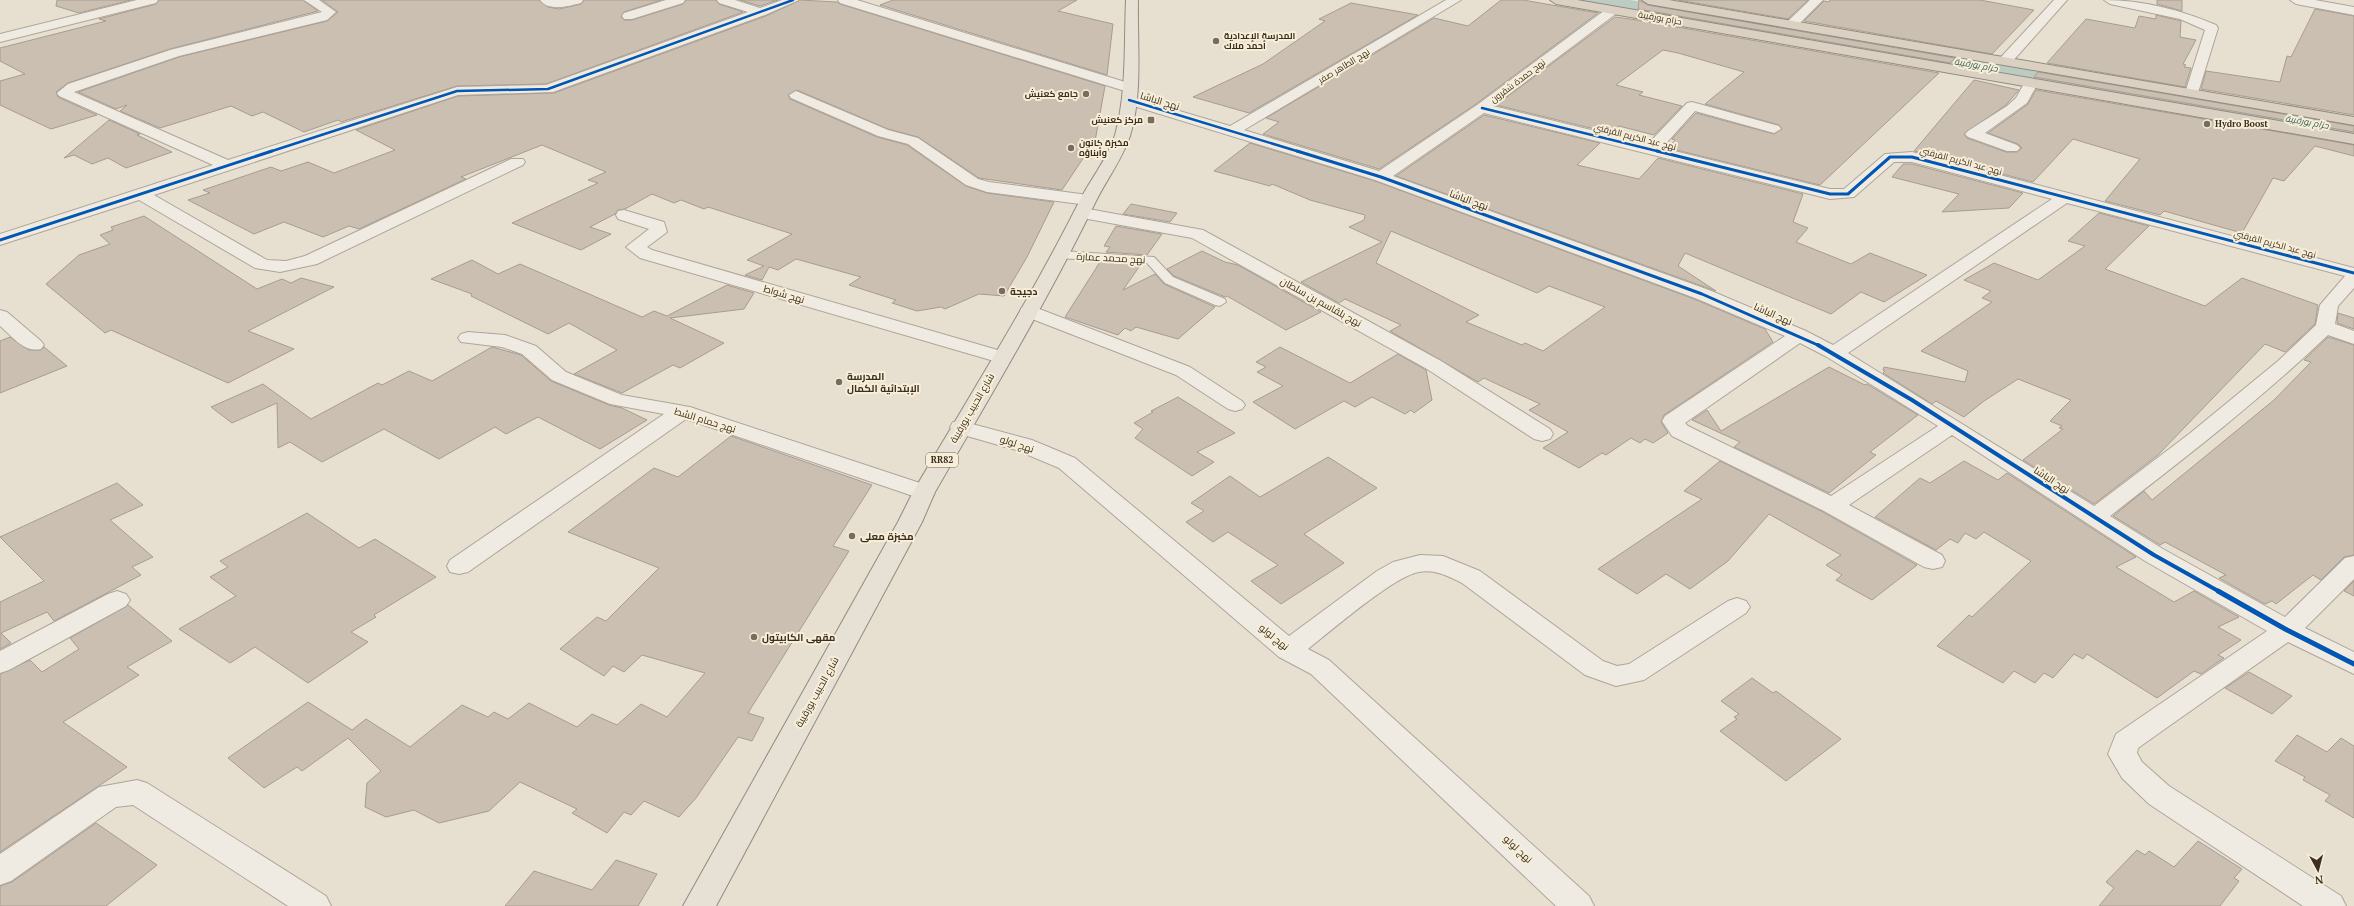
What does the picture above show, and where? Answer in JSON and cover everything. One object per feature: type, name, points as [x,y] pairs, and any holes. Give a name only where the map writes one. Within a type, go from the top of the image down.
[{"type":"highway","name":"حزام بورقيبة","points":[[1556,0],[2354,139]]},
{"type":"highway","name":"حزام بورقيبة","points":[[1648,0],[2006,60],[2354,121]]},
{"type":"main road","name":"شارع الحبيب بورقيبة","points":[[699,906],[910,522],[924,492],[1000,357],[1029,311],[1061,255],[1103,176],[1122,136],[1129,94],[1132,0]]},
{"type":"street","points":[[0,38],[152,0]]},
{"type":"street","points":[[228,166],[64,93],[73,87],[175,53],[324,17],[330,12],[310,0]]},
{"type":"street","points":[[546,0],[558,4],[577,0]]},
{"type":"street","points":[[628,16],[679,0]]},
{"type":"street","points":[[723,0],[761,12]]},
{"type":"street","points":[[0,240],[142,195],[457,91],[548,89],[793,0]]},
{"type":"street","name":"نهج الباشا","points":[[844,0],[1129,94],[1233,131],[1380,177],[1702,294],[1799,335],[1834,353],[1952,426],[2154,555],[2287,630],[2354,664]]},
{"type":"street","name":"نهج الطاهر صفر","points":[[1233,131],[1455,0]]},
{"type":"street","points":[[1792,24],[1817,0]]},
{"type":"street","points":[[2006,60],[2061,0]]},
{"type":"street","points":[[2110,0],[2184,16],[2212,28],[2192,93]]},
{"type":"street","points":[[2296,0],[2354,11]]},
{"type":"street","name":"نهج حمدة شقرون","points":[[1380,177],[1482,108],[1613,10]]},
{"type":"street","points":[[2012,148],[1973,134],[2012,109],[2022,100],[2031,83]]},
{"type":"street","name":"نهج بلقاسم بن سلطان","points":[[796,95],[883,133],[913,141],[972,182],[987,187],[1086,206],[1196,234],[1434,365],[1542,434]]},
{"type":"street","points":[[1652,149],[1692,106],[1774,129]]},
{"type":"street","name":"نهج عبد الكريم القرقني","points":[[1482,108],[1830,194],[1848,194],[1890,157],[1912,156],[2354,273]]},
{"type":"street","points":[[142,195],[261,264],[271,267],[283,267],[311,260],[517,162]]},
{"type":"street","points":[[1834,353],[2065,197]]},
{"type":"street","name":"نهج شواط","points":[[624,215],[658,226],[658,232],[635,247],[646,254],[1000,357]]},
{"type":"street","points":[[2094,517],[2197,439],[2286,365],[2325,327],[2329,304],[2354,277]]},
{"type":"street","points":[[1029,311],[1182,371],[1236,404]]},
{"type":"street","points":[[0,316],[34,345]]},
{"type":"street","points":[[2325,327],[2354,338]]},
{"type":"street","points":[[1799,335],[1673,421],[1680,431],[1832,506],[1933,561]]},
{"type":"street","name":"نهج حمام الشط","points":[[468,338],[505,341],[529,350],[559,376],[595,393],[617,400],[683,411],[924,492]]},
{"type":"street","points":[[459,566],[683,411]]},
{"type":"street","points":[[1832,506],[1952,426]]},
{"type":"street","name":"نهج لولو","points":[[961,427],[1024,445],[1067,463],[1288,650],[1320,667],[1578,906]]},
{"type":"street","points":[[1288,650],[1386,577],[1402,568],[1420,563],[1443,564],[1471,577],[1594,668],[1616,676],[1635,673],[1737,607]]},
{"type":"street","points":[[2330,906],[2158,795],[2132,770],[2122,754],[2126,742],[2287,630],[2354,564]]},
{"type":"street","points":[[0,663],[117,600]]},
{"type":"street","points":[[0,871],[109,796],[137,792],[315,906]]},
{"type":"lane","name":"نهج محمد عمارة","points":[[1061,255],[1150,260],[1169,280],[1220,302]]},
{"type":"water","points":[[1576,0],[1630,0],[2354,124],[2354,135]]},
{"type":"building","points":[[57,0],[131,0],[79,13],[56,6]]},
{"type":"building","points":[[159,0],[303,0],[318,11],[170,49],[68,83],[56,92],[58,97],[97,115],[51,129],[0,105],[0,81],[25,74],[0,61],[0,48],[106,21],[99,19],[156,4]]},
{"type":"building","points":[[322,0],[539,0],[548,7],[559,9],[581,4],[584,0],[661,0],[624,12],[621,17],[624,20],[632,20],[683,4],[686,0],[716,0],[719,4],[743,12],[546,84],[457,86],[341,122],[338,120],[304,132],[263,112],[252,116],[231,106],[160,128],[120,111],[127,105],[116,109],[78,92],[179,57],[327,21],[338,12]]},
{"type":"building","points":[[740,0],[778,0],[760,6]]},
{"type":"building","points":[[800,0],[837,2],[1105,86],[1092,158],[1084,157],[1062,190],[979,178],[918,137],[888,129],[797,90],[788,95],[790,99],[877,137],[907,145],[966,186],[987,193],[1054,202],[1027,257],[1004,296],[979,294],[945,309],[941,307],[917,311],[892,303],[896,300],[849,285],[861,277],[796,259],[778,270],[769,267],[762,280],[745,275],[764,266],[747,260],[792,234],[708,207],[704,209],[681,200],[674,203],[652,194],[625,209],[618,210],[615,214],[590,227],[611,234],[581,250],[512,223],[598,183],[588,180],[606,172],[542,145],[461,177],[466,179],[359,229],[349,226],[323,237],[284,222],[254,234],[188,200],[210,193],[203,190],[271,167],[281,171],[308,162],[334,173],[395,150],[356,130],[458,96],[554,93],[766,16]]},
{"type":"building","points":[[893,0],[1077,0],[1058,11],[1113,24],[1107,75],[880,5]]},
{"type":"building","points":[[1501,0],[1523,0],[1598,13],[1476,104],[1379,169],[1263,134],[1279,122],[1266,118],[1434,18],[1468,26]]},
{"type":"building","points":[[1639,0],[1648,5],[1955,58],[1950,63],[1638,9]]},
{"type":"building","points":[[1678,0],[1808,0],[1788,19]]},
{"type":"building","points":[[1830,0],[1980,0],[2034,10],[1992,54],[1804,21],[1824,1],[1829,2]]},
{"type":"building","points":[[2157,0],[2182,0],[2182,11],[2157,4]]},
{"type":"building","points":[[1351,3],[1418,15],[1249,113],[1193,97],[1263,64],[1325,21],[1319,19]]},
{"type":"building","points":[[2315,9],[2354,16],[2354,115],[2201,89],[2206,71],[2280,82],[2287,56],[2291,57]]},
{"type":"building","points":[[2156,15],[2181,21],[2180,37],[2196,40],[2183,64],[2186,65],[2184,67],[2191,68],[2185,87],[2047,63],[2086,19],[2135,28],[2139,16],[2156,19]]},
{"type":"building","points":[[1615,17],[1939,73],[1820,185],[1668,148],[1675,140],[1672,139],[1696,113],[1774,134],[1782,129],[1779,125],[1705,104],[1744,72],[1678,53],[1663,50],[1616,85],[1643,92],[1639,95],[1682,106],[1654,135],[1619,126],[1611,133],[1496,105]]},
{"type":"building","points":[[2038,72],[2354,126],[2354,132],[2034,77]]},
{"type":"building","points":[[1974,80],[2019,90],[2006,105],[1964,134],[1967,138],[2006,152],[2017,152],[2022,148],[2018,144],[1988,133],[2028,104],[2036,90],[2354,145],[2354,156],[2315,146],[2284,181],[2273,178],[2242,233],[2164,211],[2160,215],[2105,201],[2140,159],[2073,139],[2033,182],[1914,151]]},
{"type":"building","points":[[1484,115],[1600,143],[1577,165],[1639,179],[1658,158],[1803,194],[1793,222],[1808,228],[1796,242],[1851,264],[1870,253],[1927,275],[1884,302],[1861,292],[1831,314],[1685,253],[1678,266],[1716,291],[1396,176]]},
{"type":"building","points":[[109,120],[140,134],[137,135],[172,152],[126,168],[108,158],[92,164],[74,155],[64,158]]},
{"type":"building","points":[[1250,143],[1375,181],[1694,299],[1765,329],[1773,342],[1664,415],[1661,422],[1668,433],[1653,443],[1645,439],[1640,443],[1631,438],[1606,455],[1602,453],[1579,468],[1543,448],[1568,432],[1529,410],[1540,404],[1484,378],[1478,382],[1390,331],[1401,325],[1345,299],[1339,303],[1301,282],[1382,242],[1349,227],[1364,220],[1365,215],[1310,200],[1272,184],[1270,186],[1214,171]],"holes":[[[1391,231],[1537,293],[1549,286],[1605,307],[1543,351],[1525,343],[1522,345],[1466,322],[1479,315],[1376,263]]]},
{"type":"building","points":[[1903,164],[1912,164],[2023,193],[2009,208],[1942,212],[1959,194],[1892,177]]},
{"type":"building","points":[[1131,204],[1177,213],[1170,222],[1123,214]]},
{"type":"building","points":[[2099,213],[2149,226],[2105,269],[2205,306],[2242,278],[2318,305],[2315,324],[2285,352],[2265,344],[2158,455],[2094,504],[2023,460],[2063,429],[2059,428],[2062,426],[2050,421],[2071,400],[2018,379],[1984,401],[1964,417],[1936,401],[1932,404],[1883,373],[1885,371],[1883,370],[1884,367],[1965,382],[1968,371],[1921,351],[1992,302],[1982,298],[1991,291],[1964,280],[1994,263],[2038,280],[2085,246],[2068,241]]},
{"type":"building","points":[[144,216],[257,289],[282,279],[291,283],[301,278],[334,287],[248,331],[294,349],[228,383],[111,330],[105,333],[46,284],[79,255],[110,244],[100,235],[113,230],[111,227]]},
{"type":"building","points":[[1116,226],[1162,234],[1147,255],[1106,252],[1110,247],[1104,246]]},
{"type":"building","points":[[1202,251],[1225,262],[1238,265],[1321,312],[1286,330],[1227,296],[1225,297],[1174,276],[1167,269]]},
{"type":"building","points":[[472,260],[498,274],[520,264],[642,317],[654,311],[667,316],[727,285],[754,293],[744,309],[670,318],[724,343],[680,368],[673,365],[622,393],[574,374],[617,350],[569,323],[548,334],[471,296],[472,294],[431,279]]},
{"type":"building","points":[[1100,262],[1141,264],[1123,290],[1155,274],[1164,284],[1215,307],[1178,339],[1136,327],[1131,331],[1125,328],[1118,335],[1065,317]]},
{"type":"building","points":[[2338,313],[2354,318],[2354,329],[2337,323]]},
{"type":"building","points":[[10,337],[29,350],[41,350],[44,347],[67,366],[0,393],[0,341]]},
{"type":"building","points":[[2328,337],[2354,345],[2354,555],[2344,557],[2321,580],[2313,575],[2276,604],[2272,601],[2265,604],[2219,578],[2226,575],[2165,542],[2160,545],[2113,516],[2144,491],[2152,500],[2274,400],[2311,362],[2304,360]]},
{"type":"building","points":[[492,347],[521,355],[551,381],[609,405],[622,408],[647,420],[600,449],[538,417],[506,434],[495,427],[439,459],[384,429],[322,462],[290,442],[278,448],[277,403],[232,423],[211,407],[263,384],[311,419],[378,383],[382,385],[409,371],[432,381]]},
{"type":"building","points":[[1280,347],[1350,383],[1398,354],[1426,370],[1432,400],[1414,413],[1411,410],[1405,414],[1372,397],[1355,407],[1344,401],[1295,429],[1253,402],[1283,386],[1257,372],[1266,367],[1256,362]]},
{"type":"building","points":[[1829,367],[1865,385],[1867,384],[1918,415],[1870,452],[1876,455],[1829,493],[1734,447],[1740,442],[1692,420],[1707,410],[1721,431]]},
{"type":"building","points":[[1178,397],[1235,433],[1197,452],[1214,462],[1192,476],[1135,438],[1143,429],[1134,423],[1153,412],[1151,411]]},
{"type":"building","points":[[731,436],[872,485],[833,546],[849,551],[748,713],[764,718],[752,741],[738,737],[696,798],[679,817],[644,801],[631,815],[624,812],[607,833],[572,813],[577,809],[520,782],[489,811],[439,823],[414,810],[386,817],[365,807],[367,783],[381,771],[348,738],[302,771],[297,767],[264,788],[228,758],[308,702],[352,730],[366,719],[410,747],[462,705],[488,717],[494,712],[508,719],[529,703],[577,727],[592,714],[617,725],[641,704],[667,717],[705,673],[642,655],[624,672],[613,666],[604,676],[560,649],[597,617],[606,621],[659,568],[568,532],[654,468],[678,477]]},
{"type":"building","points":[[1328,457],[1377,488],[1304,534],[1344,563],[1281,604],[1251,581],[1278,565],[1228,532],[1213,542],[1186,522],[1204,511],[1191,503],[1230,476],[1260,497]]},
{"type":"building","points":[[1720,461],[1823,512],[1917,565],[1872,600],[1836,580],[1842,575],[1826,565],[1841,555],[1769,514],[1728,561],[1690,589],[1666,574],[1637,594],[1598,569],[1702,499],[1684,491]]},
{"type":"building","points":[[1964,461],[1998,480],[2007,473],[2136,557],[2116,567],[2174,602],[2194,591],[2239,617],[2218,627],[2241,640],[2218,655],[2224,658],[2201,674],[2194,671],[2157,698],[2087,654],[2083,659],[2074,654],[2053,678],[2044,673],[2035,683],[2014,671],[2003,683],[1937,646],[1969,615],[1972,617],[2031,561],[1984,532],[1976,539],[1965,533],[1958,543],[1950,539],[1936,550],[1875,517],[1920,478],[1930,483]]},
{"type":"building","points":[[117,483],[143,505],[110,520],[153,557],[132,567],[141,575],[54,621],[47,612],[1,633],[11,643],[0,649],[0,602],[44,581],[0,537]]},
{"type":"building","points":[[307,513],[359,548],[375,539],[436,577],[374,615],[376,617],[351,632],[368,642],[308,683],[255,647],[230,663],[179,629],[236,596],[210,577],[228,567],[220,561]]},
{"type":"building","points":[[2354,581],[2354,596],[2344,591]]},
{"type":"building","points":[[128,605],[172,641],[127,667],[139,675],[63,722],[127,767],[0,852],[0,674],[30,660],[42,672],[79,649],[70,638]]},
{"type":"building","points":[[2249,672],[2292,696],[2272,714],[2225,688]]},
{"type":"building","points":[[1752,678],[1773,693],[1776,691],[1841,739],[1786,781],[1720,731],[1737,719],[1734,717],[1739,714],[1721,701]]},
{"type":"building","points":[[2297,735],[2327,752],[2341,738],[2354,746],[2354,818],[2325,801],[2330,795],[2303,780],[2305,777],[2275,761]]},
{"type":"building","points":[[96,823],[157,865],[106,906],[0,906],[0,886],[12,882]]},
{"type":"building","points":[[2198,841],[2242,869],[2234,878],[2239,881],[2220,906],[2099,906],[2114,888],[2106,882],[2137,850],[2145,855],[2149,851],[2174,867]]},
{"type":"building","points":[[616,860],[657,874],[638,906],[505,906],[534,871],[592,890]]},
{"type":"cycle path","points":[[0,240],[457,91],[548,89],[793,0]]},
{"type":"cycle path","points":[[1129,100],[1381,177],[1702,294],[1799,335],[1834,353],[1912,400],[2154,555],[2287,630],[2354,664]]},
{"type":"cycle path","points":[[1482,108],[1830,194],[1848,194],[1890,157],[1912,157],[2354,273]]},
{"type":"place","name":"المدرسة الإعدادية أحمد ملاك","points":[[1216,41]]},
{"type":"place","name":"جامع كعنيش","points":[[1086,94]]},
{"type":"place","name":"مركز كعنيش","points":[[1151,120]]},
{"type":"place","name":"Hydro Boost","points":[[2207,124]]},
{"type":"place","name":"مخبزة كانون وأبناؤه","points":[[1071,148]]},
{"type":"place","name":"دجيجة","points":[[1002,291]]},
{"type":"place","name":"المدرسة الإبتدائية الكمال","points":[[839,382]]},
{"type":"place","name":"مخبزة معلى","points":[[852,536]]},
{"type":"place","name":"مقهى الكابيتول","points":[[754,637]]}]
